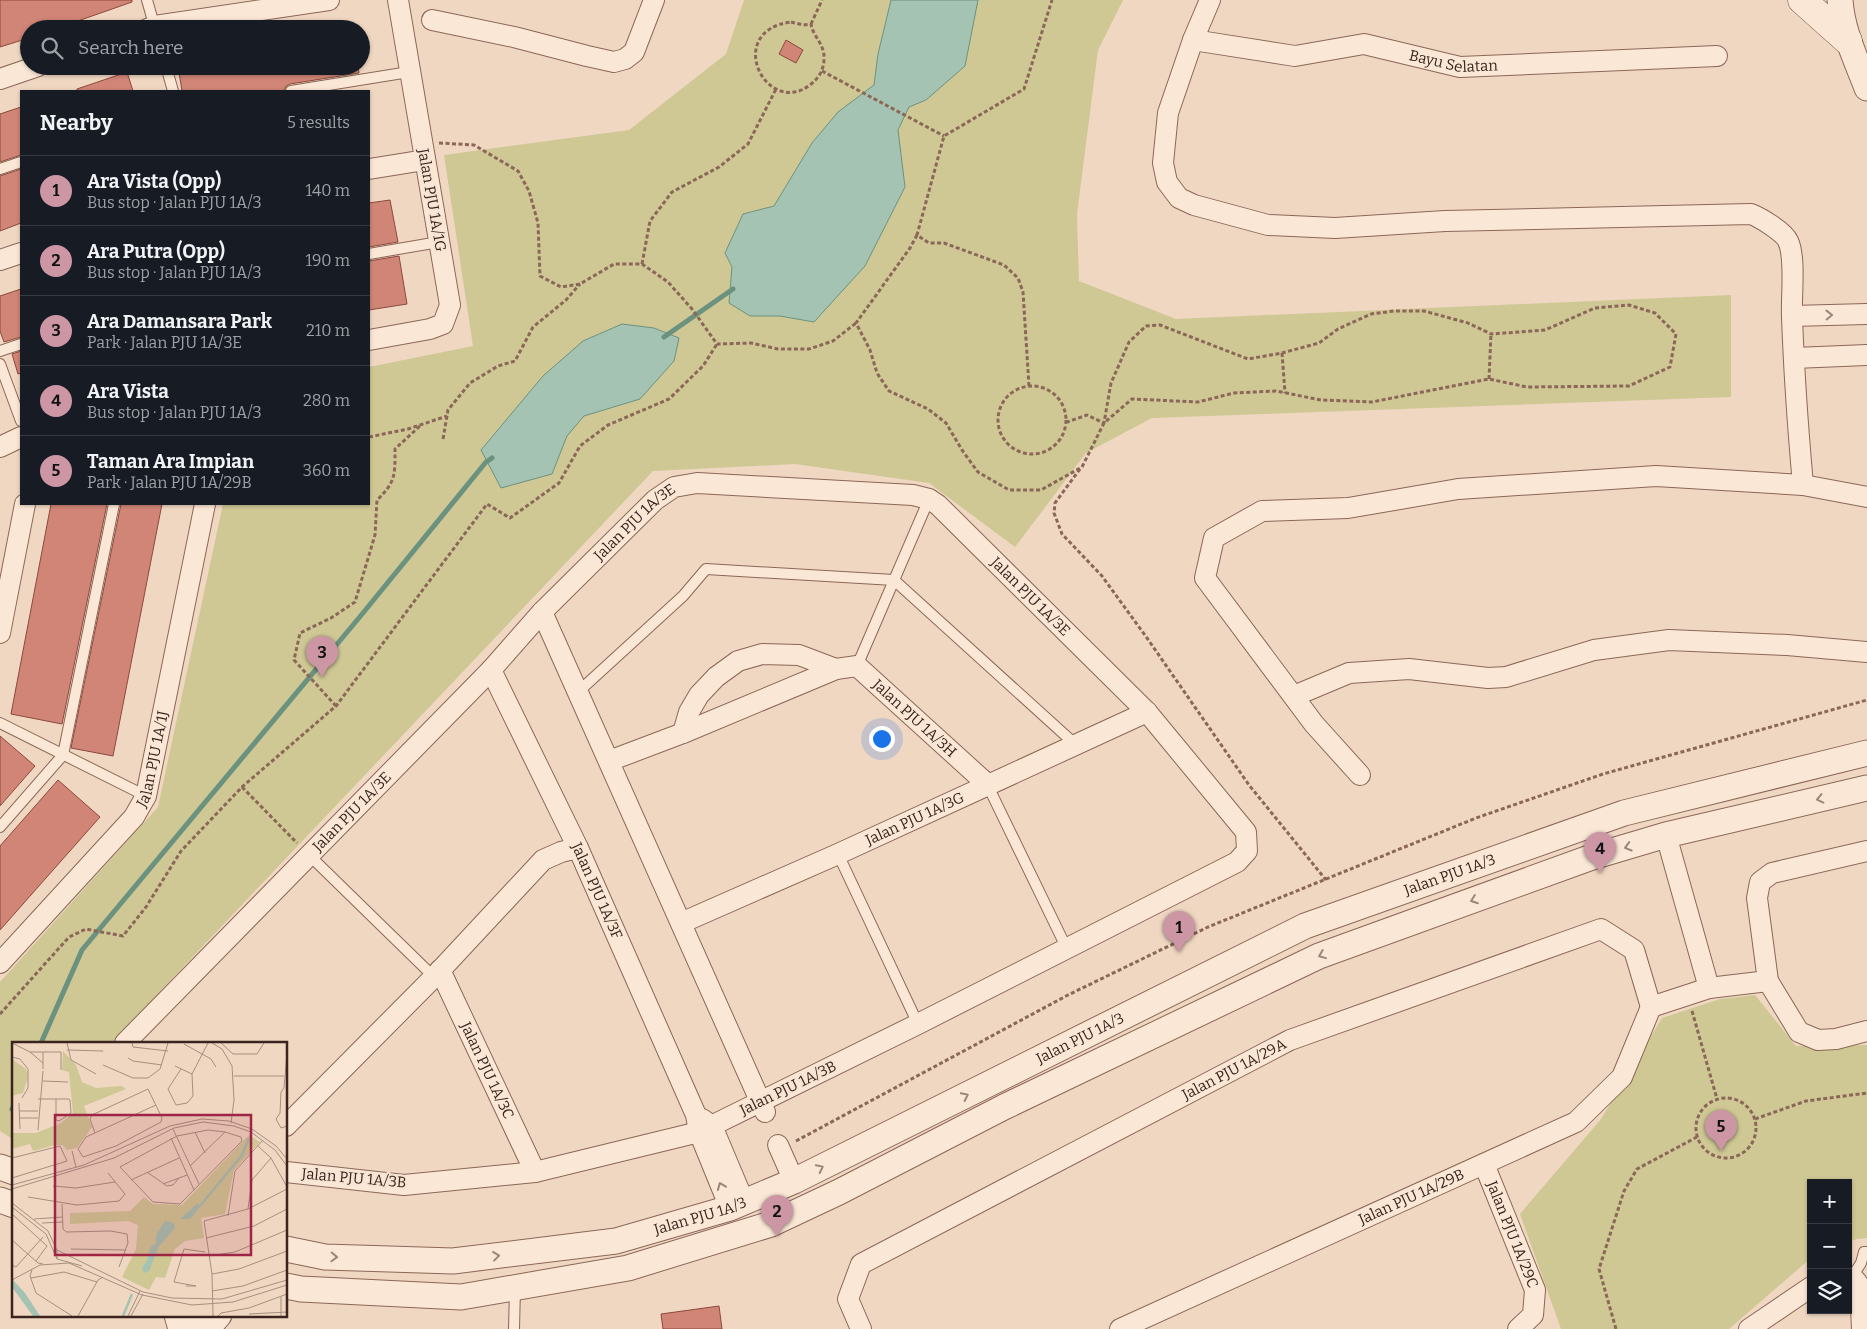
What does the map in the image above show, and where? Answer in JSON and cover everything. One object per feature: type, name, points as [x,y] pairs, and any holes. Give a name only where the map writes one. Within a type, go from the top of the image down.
[{"type":"main road","points":[[1802,0],[1848,41]]},
{"type":"street","points":[[203,20],[329,0]]},
{"type":"street","name":"Jalan PJU 1A/1G","points":[[370,340],[430,329],[443,324],[450,305],[398,0]]},
{"type":"street","points":[[432,20],[614,62],[625,59],[634,52],[654,0]]},
{"type":"street","points":[[1210,0],[1193,40],[1168,113],[1163,163],[1167,182],[1179,198],[1194,205],[1268,225],[1335,228],[1445,220],[1751,214],[1759,217],[1787,238],[1792,258],[1794,358],[1803,485]]},
{"type":"street","points":[[1840,0],[1841,13],[1848,41],[1867,88]]},
{"type":"street","name":"Bayu Selatan","points":[[1193,40],[1295,56],[1364,44],[1460,67],[1717,56]]},
{"type":"street","points":[[0,79],[20,72]]},
{"type":"street","points":[[370,169],[423,151]]},
{"type":"street","points":[[0,260],[20,253]]},
{"type":"street","points":[[1792,316],[1867,314]]},
{"type":"street","points":[[1794,358],[1867,355]]},
{"type":"street","points":[[0,447],[20,437]]},
{"type":"street","points":[[1360,775],[1314,724],[1205,578],[1214,538],[1262,511],[1348,508],[1458,489],[1656,476],[1803,485],[1867,497]]},
{"type":"street","name":"Jalan PJU 1A/3E","points":[[126,1042],[491,670],[542,612],[655,500],[674,487],[697,483],[913,495],[929,499],[938,505],[1147,712],[1246,832],[1247,851]]},
{"type":"street","points":[[0,633],[25,505]]},
{"type":"street","name":"Jalan PJU 1A/1J","points":[[0,963],[134,816],[146,796],[205,505]]},
{"type":"street","points":[[542,612],[763,1108]]},
{"type":"street","points":[[1294,696],[1349,673],[1409,669],[1488,678],[1506,677],[1594,650],[1669,640],[1788,645],[1867,652]]},
{"type":"street","points":[[683,733],[689,712],[699,695],[716,677],[738,660],[762,654],[799,655],[836,669]]},
{"type":"street","points":[[609,761],[683,733],[836,669],[857,666]]},
{"type":"street","name":"Jalan PJU 1A/3H","points":[[857,666],[988,784]]},
{"type":"street","name":"Jalan PJU 1A/3F","points":[[491,670],[578,848],[737,1205]]},
{"type":"street","name":"Jalan PJU 1A/3G","points":[[681,923],[838,854],[1147,712]]},
{"type":"street","name":"Jalan PJU 1A/3","points":[[288,1249],[325,1256],[453,1262],[616,1241],[737,1205],[794,1181],[1305,926],[1624,813],[1867,753]]},
{"type":"street","name":"Jalan PJU 1A/3","points":[[291,1289],[460,1297],[628,1268],[771,1224],[839,1192],[1004,1107],[1319,956],[1592,857],[1666,835],[1867,788]]},
{"type":"street","points":[[1666,835],[1709,988]]},
{"type":"street","points":[[288,1124],[437,973],[543,860],[561,852],[578,848]]},
{"type":"street","name":"Jalan PJU 1A/3B","points":[[288,1172],[404,1185],[535,1172],[763,1108],[918,1024],[1237,862],[1247,851]]},
{"type":"street","points":[[1867,852],[1772,872],[1760,882],[1757,898],[1768,981],[1799,1032],[1818,1040],[1836,1039],[1867,1031]]},
{"type":"street","name":"Jalan PJU 1A/29A","points":[[861,1329],[848,1300],[861,1264],[1290,1040],[1601,929],[1634,950],[1651,1007]]},
{"type":"street","name":"Jalan PJU 1A/3C","points":[[437,973],[535,1172]]},
{"type":"street","points":[[1651,1007],[1709,988],[1768,981]]},
{"type":"street","name":"Jalan PJU 1A/29B","points":[[1120,1329],[1576,1122],[1622,1077],[1651,1007]]},
{"type":"street","points":[[778,1145],[794,1181]]},
{"type":"street","name":"Jalan PJU 1A/29C","points":[[1484,1164],[1535,1290],[1533,1315],[1518,1329]]},
{"type":"street","points":[[0,1167],[12,1171]]},
{"type":"street","points":[[0,1200],[12,1205]]},
{"type":"street","points":[[1852,1278],[1860,1287],[1862,1329]]},
{"type":"street","points":[[1749,1329],[1807,1290]]},
{"type":"street","points":[[177,1316],[181,1329]]},
{"type":"street","points":[[192,1329],[195,1316]]},
{"type":"street","points":[[207,1329],[218,1316]]},
{"type":"lane","points":[[147,0],[151,20]]},
{"type":"lane","points":[[297,90],[409,72]]},
{"type":"lane","points":[[169,75],[173,90]]},
{"type":"lane","points":[[0,169],[20,162]]},
{"type":"lane","points":[[370,254],[439,242]]},
{"type":"lane","points":[[0,351],[20,344]]},
{"type":"lane","points":[[0,364],[20,418]]},
{"type":"lane","points":[[857,666],[929,499]]},
{"type":"lane","points":[[0,827],[64,755],[114,505]]},
{"type":"lane","points":[[578,692],[683,596],[706,569],[894,580],[1076,745]]},
{"type":"lane","points":[[0,723],[146,796]]},
{"type":"lane","points":[[988,784],[1067,949]]},
{"type":"lane","points":[[838,854],[918,1024]]},
{"type":"lane","points":[[309,855],[437,973]]},
{"type":"lane","points":[[1852,1274],[1861,1264],[1864,1252],[1867,1252]]},
{"type":"lane","points":[[514,1329],[515,1288]]},
{"type":"path","points":[[812,24],[803,25],[791,22],[779,24],[768,29],[760,38],[755,50],[755,61],[758,73],[766,83],[786,92],[802,89],[816,80],[822,71],[824,60],[823,49],[819,39],[812,31],[812,24],[822,0]]},
{"type":"path","points":[[717,344],[751,343],[778,350],[809,349],[833,341],[856,323],[910,248],[916,235],[944,136],[1024,89],[1052,0]]},
{"type":"path","points":[[822,71],[944,136]]},
{"type":"path","points":[[642,264],[650,221],[672,192],[719,167],[748,144],[776,89]]},
{"type":"path","points":[[423,151],[474,145],[518,171],[529,191],[538,223],[540,276],[561,287],[580,284]]},
{"type":"path","points":[[916,235],[929,243],[944,244],[1004,265],[1018,278],[1022,292],[1029,386]]},
{"type":"path","points":[[443,439],[448,410],[470,384],[498,366],[515,361],[533,327],[566,300],[580,284],[614,264],[642,264],[668,282],[692,309],[717,344]]},
{"type":"path","points":[[1104,423],[1132,400],[1198,402],[1234,393],[1276,391],[1322,400],[1372,402],[1489,378],[1527,387],[1629,386],[1670,367],[1676,334],[1656,313],[1629,305],[1595,308],[1545,330],[1491,334],[1468,323],[1424,311],[1394,311],[1371,314],[1338,330],[1320,342],[1282,353],[1248,359],[1160,325],[1146,326],[1129,342],[1111,383],[1104,423],[1082,467],[1055,502],[1054,513],[1062,534],[1102,576],[1148,638],[1249,785],[1326,880]]},
{"type":"path","points":[[856,323],[870,350],[876,373],[889,391],[928,409],[946,423],[978,472],[1009,490],[1041,490],[1082,467]]},
{"type":"path","points":[[1489,378],[1491,334]]},
{"type":"path","points":[[0,1014],[69,937],[86,929],[123,936],[146,907],[180,851],[242,787],[336,706],[486,504],[510,518],[559,482],[580,446],[608,425],[669,399],[702,366],[717,344]]},
{"type":"path","points":[[1282,353],[1285,393]]},
{"type":"path","points":[[1021,386],[1045,388],[1054,393],[1064,406],[1067,422],[1064,433],[1058,442],[1040,454],[1028,454],[1008,445],[1001,435],[997,424],[998,412],[1002,401],[1010,392],[1021,386]]},
{"type":"path","points":[[1067,422],[1087,415],[1104,423]]},
{"type":"path","points":[[370,437],[420,425],[447,416]]},
{"type":"path","points":[[336,706],[294,660],[300,633],[331,618],[355,602],[375,535],[377,500],[389,488],[394,470],[394,449],[420,425]]},
{"type":"path","points":[[242,787],[309,855]]},
{"type":"path","points":[[1688,995],[1717,1099]]},
{"type":"path","points":[[1755,1119],[1806,1101],[1867,1093]]},
{"type":"path","points":[[1729,1098],[1740,1101],[1749,1109],[1755,1119],[1756,1130],[1753,1142],[1746,1151],[1735,1157],[1724,1158],[1712,1155],[1703,1147],[1697,1137],[1696,1125],[1699,1114],[1707,1105],[1717,1099],[1729,1098]]},
{"type":"path","points":[[1616,1329],[1598,1269],[1624,1192],[1637,1169],[1697,1137]]},
{"type":"shaded area","points":[[744,0],[1123,0],[1098,50],[1077,214],[1079,281],[1176,319],[1731,295],[1731,397],[1152,418],[1086,453],[1015,547],[929,483],[795,464],[653,471],[112,1042],[12,1042],[12,1139],[0,1131],[0,982],[158,807],[223,505],[370,505],[370,367],[473,346],[444,155],[629,130],[726,54]]},
{"type":"shaded area","points":[[891,0],[978,0],[965,66],[926,100],[909,107],[898,130],[905,187],[865,266],[814,322],[780,316],[750,316],[729,303],[732,267],[725,253],[743,214],[774,206],[812,143],[838,112],[874,85],[878,54]]},
{"type":"shaded area","points":[[622,324],[654,328],[679,338],[674,361],[640,399],[584,416],[567,436],[552,474],[501,488],[481,450],[543,376],[583,341]]},
{"type":"shaded area","points":[[1755,995],[1796,1046],[1867,1045],[1867,1238],[1852,1241],[1852,1179],[1807,1179],[1807,1261],[1729,1329],[1561,1329],[1520,1214],[1601,1119],[1662,1018],[1720,999]]},
{"type":"building","points":[[0,0],[132,0],[132,2],[81,20],[20,20],[20,41],[0,47]]},
{"type":"building","points":[[786,40],[803,50],[796,63],[779,54]]},
{"type":"building","points":[[118,75],[128,75],[133,90],[77,90]]},
{"type":"building","points":[[179,75],[346,75],[290,84],[286,86],[284,90],[182,90]]},
{"type":"building","points":[[20,107],[20,155],[0,162],[0,114]]},
{"type":"building","points":[[20,169],[20,223],[0,231],[0,176]]},
{"type":"building","points":[[390,200],[398,242],[370,247],[370,203]]},
{"type":"building","points":[[399,256],[407,304],[370,310],[370,261]]},
{"type":"building","points":[[20,289],[20,337],[4,342],[0,331],[0,296]]},
{"type":"building","points":[[20,351],[20,373],[18,374],[12,354]]},
{"type":"building","points":[[51,505],[107,505],[62,724],[11,714]]},
{"type":"building","points":[[121,505],[162,505],[113,756],[71,748]]},
{"type":"building","points":[[0,736],[35,766],[0,806]]},
{"type":"building","points":[[58,780],[100,817],[0,930],[0,846]]},
{"type":"building","points":[[719,1306],[722,1329],[663,1329],[661,1314]]},
{"type":"waterway","points":[[664,337],[733,289]]},
{"type":"waterway","points":[[41,1042],[82,950],[363,613],[486,462],[492,458]]},
{"type":"place","name":"Ara Damansara Park","points":[[322,677]]},
{"type":"place","name":"Ara Vista","points":[[1600,873]]},
{"type":"place","name":"Ara Vista (Opp)","points":[[1179,952]]},
{"type":"place","name":"Taman Ara Impian","points":[[1721,1151]]},
{"type":"place","name":"Ara Putra (Opp)","points":[[777,1236]]}]
